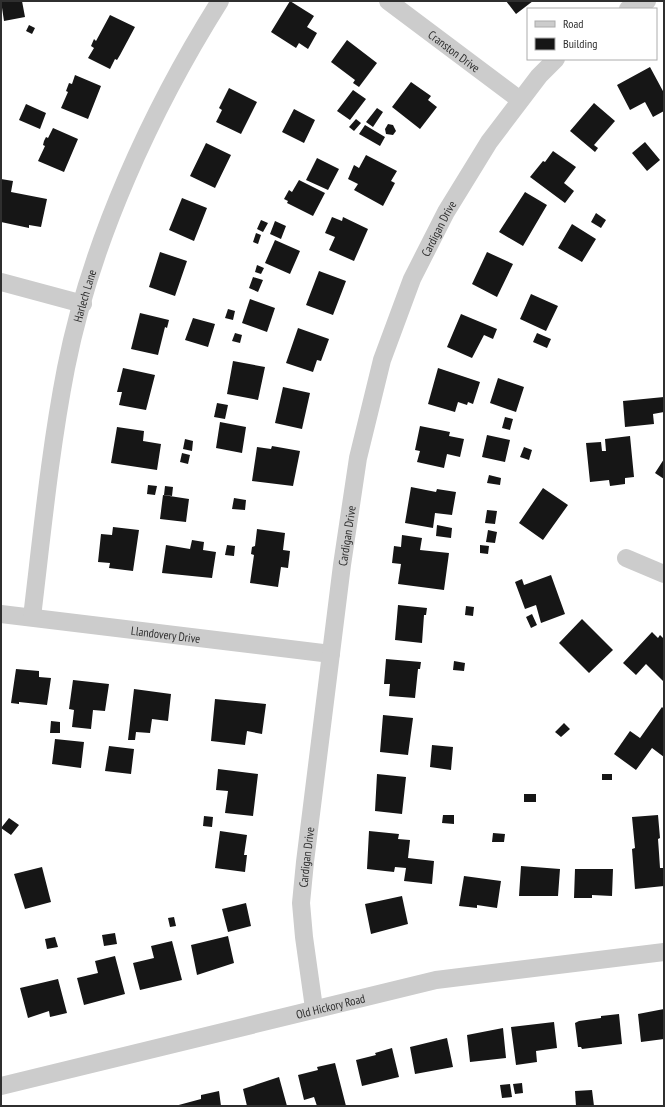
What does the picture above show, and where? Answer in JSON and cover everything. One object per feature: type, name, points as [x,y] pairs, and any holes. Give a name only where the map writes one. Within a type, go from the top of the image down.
[{"type":"street","name":"Harlech Lane","points":[[32,617],[51,452],[66,366],[83,304],[104,237],[135,159],[169,88],[220,1]]},
{"type":"street","name":"Cranston Drive","points":[[388,1],[520,100]]},
{"type":"street","points":[[630,8],[647,1]]},
{"type":"street","name":"Cardigan Drive","points":[[314,1008],[304,937],[301,903],[330,654],[358,458],[382,360],[412,279],[446,212],[489,142],[520,100],[555,60]]},
{"type":"street","points":[[1,282],[83,304]]},
{"type":"street","points":[[626,558],[664,574]]},
{"type":"street","name":"Llandovery Drive","points":[[1,614],[330,654]]},
{"type":"street","name":"Old Hickory Road","points":[[1,1086],[314,1008],[436,980],[664,952]]},
{"type":"building","points":[[1,1],[22,1],[25,17],[4,21]]},
{"type":"building","points":[[290,1],[314,16],[307,27],[317,33],[308,49],[299,43],[296,48],[271,32]]},
{"type":"building","points":[[506,1],[533,1],[516,14]]},
{"type":"building","points":[[110,15],[135,27],[120,55],[117,60],[115,59],[110,69],[88,58],[94,48],[91,46],[94,39],[96,41]]},
{"type":"building","points":[[29,25],[35,28],[32,34],[26,31]]},
{"type":"building","points":[[347,40],[377,63],[359,87],[353,83],[355,80],[331,62]]},
{"type":"building","points":[[650,67],[664,93],[664,111],[653,117],[645,102],[630,110],[617,85]]},
{"type":"building","points":[[75,75],[101,86],[88,119],[61,108],[68,92],[66,91],[69,83],[72,84]]},
{"type":"building","points":[[411,82],[431,96],[428,100],[437,107],[420,129],[392,107]]},
{"type":"building","points":[[229,88],[257,102],[241,134],[216,122],[222,110],[219,108]]},
{"type":"building","points":[[353,90],[366,99],[350,120],[337,111]]},
{"type":"building","points":[[594,103],[615,121],[594,145],[598,148],[595,152],[570,131]]},
{"type":"building","points":[[26,104],[46,113],[40,129],[19,120]]},
{"type":"building","points":[[377,108],[383,112],[373,127],[366,122]]},
{"type":"building","points":[[294,109],[315,120],[304,143],[282,132]]},
{"type":"building","points":[[356,119],[361,123],[354,131],[349,127]]},
{"type":"building","points":[[388,124],[393,125],[396,131],[393,135],[386,134],[385,129]]},
{"type":"building","points":[[365,125],[385,137],[380,146],[359,134]]},
{"type":"building","points":[[53,128],[78,139],[64,172],[38,161],[45,146],[43,145],[44,141],[46,137],[48,138]]},
{"type":"building","points":[[645,142],[660,160],[647,171],[632,153]]},
{"type":"building","points":[[206,143],[231,155],[215,188],[190,176]]},
{"type":"building","points":[[553,151],[576,167],[564,183],[574,191],[565,203],[530,177],[543,161],[545,162]]},
{"type":"building","points":[[366,155],[397,171],[391,181],[395,183],[383,206],[354,190],[358,184],[348,179],[354,165],[359,168]]},
{"type":"building","points":[[317,158],[339,169],[328,190],[306,180]]},
{"type":"building","points":[[1,179],[13,181],[11,192],[47,199],[41,227],[29,225],[29,228],[1,222]]},
{"type":"building","points":[[299,180],[325,193],[313,216],[287,203],[288,201],[284,199],[289,190],[292,192]]},
{"type":"building","points":[[525,192],[547,205],[523,246],[499,232]]},
{"type":"building","points":[[182,198],[207,208],[194,241],[169,230]]},
{"type":"building","points":[[596,213],[606,220],[601,228],[591,222]]},
{"type":"building","points":[[332,217],[342,221],[343,217],[368,229],[354,261],[329,250],[335,237],[325,233]]},
{"type":"building","points":[[261,220],[268,223],[263,232],[257,229]]},
{"type":"building","points":[[275,221],[286,226],[281,239],[270,234]]},
{"type":"building","points":[[572,224],[596,239],[582,262],[558,248]]},
{"type":"building","points":[[256,233],[261,235],[258,244],[253,242]]},
{"type":"building","points":[[275,240],[300,251],[290,274],[265,263]]},
{"type":"building","points":[[160,252],[187,261],[175,296],[149,287]]},
{"type":"building","points":[[487,252],[513,264],[497,297],[472,284]]},
{"type":"building","points":[[257,265],[264,268],[261,274],[255,272]]},
{"type":"building","points":[[319,271],[346,281],[333,315],[306,305]]},
{"type":"building","points":[[253,277],[263,280],[258,292],[249,288]]},
{"type":"building","points":[[531,294],[558,306],[546,331],[520,319]]},
{"type":"building","points":[[250,299],[275,308],[267,332],[242,323]]},
{"type":"building","points":[[228,309],[235,311],[233,320],[225,318]]},
{"type":"building","points":[[140,313],[169,320],[167,328],[165,327],[158,355],[131,349]]},
{"type":"building","points":[[461,314],[497,329],[493,339],[484,335],[472,358],[447,347]]},
{"type":"building","points":[[193,318],[215,324],[208,347],[185,340]]},
{"type":"building","points":[[298,328],[329,339],[321,361],[317,360],[313,372],[286,363]]},
{"type":"building","points":[[235,333],[242,335],[240,343],[232,341]]},
{"type":"building","points":[[537,333],[551,339],[547,348],[533,342]]},
{"type":"building","points":[[233,361],[265,367],[258,400],[227,394]]},
{"type":"building","points":[[123,368],[155,375],[146,410],[119,405],[122,392],[117,392]]},
{"type":"building","points":[[438,368],[480,382],[473,404],[468,402],[467,405],[458,402],[455,412],[428,404]]},
{"type":"building","points":[[498,378],[524,387],[516,412],[490,403]]},
{"type":"building","points":[[283,387],[310,393],[302,429],[275,423]]},
{"type":"building","points":[[664,397],[664,412],[653,414],[654,424],[625,427],[623,401]]},
{"type":"building","points":[[217,403],[228,405],[225,419],[214,417]]},
{"type":"building","points":[[505,417],[513,419],[510,430],[502,428]]},
{"type":"building","points":[[220,422],[246,427],[242,453],[216,448]]},
{"type":"building","points":[[420,426],[450,432],[449,436],[464,439],[460,457],[447,454],[444,468],[417,462],[420,451],[415,450]]},
{"type":"building","points":[[117,427],[144,431],[143,441],[161,444],[157,470],[111,463]]},
{"type":"building","points":[[487,435],[510,440],[505,462],[482,457]]},
{"type":"building","points":[[630,436],[634,477],[625,478],[625,484],[610,486],[609,480],[590,482],[586,443],[601,442],[602,451],[606,451],[605,439]]},
{"type":"building","points":[[185,439],[193,441],[192,451],[183,449]]},
{"type":"building","points":[[272,446],[300,451],[293,486],[252,481],[257,447],[271,449]]},
{"type":"building","points":[[524,447],[532,450],[529,460],[520,457]]},
{"type":"building","points":[[182,453],[190,455],[188,464],[180,462]]},
{"type":"building","points":[[664,459],[664,479],[655,473]]},
{"type":"building","points":[[489,475],[501,478],[500,485],[487,483]]},
{"type":"building","points":[[148,485],[157,486],[155,495],[147,494]]},
{"type":"building","points":[[165,486],[173,487],[172,496],[164,495]]},
{"type":"building","points":[[411,487],[436,492],[437,489],[456,492],[452,515],[435,513],[433,528],[405,523]]},
{"type":"building","points":[[543,488],[568,505],[543,540],[519,523]]},
{"type":"building","points":[[163,495],[189,499],[186,522],[160,519]]},
{"type":"building","points":[[234,498],[246,500],[245,510],[232,509]]},
{"type":"building","points":[[487,510],[497,511],[495,524],[485,523]]},
{"type":"building","points":[[437,525],[452,528],[451,538],[436,536]]},
{"type":"building","points":[[113,527],[139,530],[133,571],[109,568],[110,563],[98,562],[101,534],[112,535]]},
{"type":"building","points":[[257,529],[285,533],[283,550],[290,551],[288,568],[281,567],[278,587],[250,583],[254,555],[251,554],[252,547],[255,546]]},
{"type":"building","points":[[488,530],[497,532],[495,543],[486,542]]},
{"type":"building","points":[[402,535],[422,538],[420,550],[449,553],[444,590],[398,584],[401,564],[392,563],[394,546],[401,547]]},
{"type":"building","points":[[192,540],[204,542],[203,550],[216,552],[212,578],[162,573],[166,545],[190,549]]},
{"type":"building","points":[[227,545],[235,546],[234,556],[225,555]]},
{"type":"building","points":[[480,545],[489,546],[488,554],[480,553]]},
{"type":"building","points":[[551,575],[565,614],[541,623],[536,605],[525,609],[515,582],[522,579],[524,585]]},
{"type":"building","points":[[398,605],[427,608],[426,615],[424,615],[422,643],[395,640]]},
{"type":"building","points":[[466,606],[474,607],[473,616],[465,615]]},
{"type":"building","points":[[532,614],[537,625],[531,628],[526,617]]},
{"type":"building","points":[[582,619],[613,650],[589,673],[559,643]]},
{"type":"building","points":[[652,632],[658,638],[660,635],[664,639],[663,681],[646,664],[636,675],[623,663]]},
{"type":"building","points":[[386,659],[421,662],[420,669],[418,669],[415,698],[389,696],[390,684],[384,684]]},
{"type":"building","points":[[454,661],[465,663],[464,671],[453,670]]},
{"type":"building","points":[[16,669],[39,671],[39,677],[51,678],[47,705],[19,702],[19,704],[11,703]]},
{"type":"building","points":[[73,680],[109,684],[105,711],[93,710],[91,729],[72,727],[74,710],[69,709]]},
{"type":"building","points":[[134,689],[171,694],[168,721],[152,719],[150,733],[136,732],[135,740],[128,740]]},
{"type":"building","points":[[215,699],[266,704],[262,734],[247,731],[245,745],[211,741]]},
{"type":"building","points":[[662,707],[664,709],[664,757],[652,748],[636,770],[614,754],[630,731],[640,738]]},
{"type":"building","points":[[383,715],[413,718],[408,755],[380,752]]},
{"type":"building","points":[[51,721],[60,722],[60,733],[50,733]]},
{"type":"building","points":[[564,723],[570,729],[561,737],[555,732]]},
{"type":"building","points":[[55,739],[84,742],[81,768],[52,764]]},
{"type":"building","points":[[432,745],[453,747],[451,770],[430,767]]},
{"type":"building","points":[[109,746],[134,749],[131,774],[105,771]]},
{"type":"building","points":[[218,769],[258,774],[253,816],[225,813],[228,791],[216,790]]},
{"type":"building","points":[[377,774],[406,777],[402,814],[375,811]]},
{"type":"building","points":[[602,774],[612,774],[612,780],[602,780]]},
{"type":"building","points":[[524,794],[536,794],[536,802],[524,802]]},
{"type":"building","points":[[443,815],[454,815],[454,824],[442,823]]},
{"type":"building","points":[[658,815],[660,868],[664,868],[664,886],[635,889],[632,849],[635,848],[632,817]]},
{"type":"building","points":[[204,816],[213,817],[212,827],[203,826]]},
{"type":"building","points":[[9,818],[19,825],[11,835],[1,828]]},
{"type":"building","points":[[220,831],[247,835],[244,855],[247,855],[245,872],[215,868]]},
{"type":"building","points":[[369,831],[399,834],[398,839],[410,840],[408,858],[434,861],[432,884],[404,881],[406,868],[395,867],[394,872],[367,869]]},
{"type":"building","points":[[493,833],[505,834],[504,842],[492,842]]},
{"type":"building","points":[[521,866],[560,869],[558,896],[519,896]]},
{"type":"building","points":[[42,867],[51,902],[25,909],[14,874]]},
{"type":"building","points":[[575,869],[613,869],[612,896],[592,895],[592,898],[574,898]]},
{"type":"building","points":[[464,876],[501,881],[497,908],[477,905],[477,908],[459,906]]},
{"type":"building","points":[[402,896],[408,924],[371,934],[365,904]]},
{"type":"building","points":[[246,903],[251,926],[228,932],[222,909]]},
{"type":"building","points":[[174,917],[176,926],[170,927],[168,918]]},
{"type":"building","points":[[115,933],[117,944],[104,946],[102,935]]},
{"type":"building","points":[[228,936],[234,963],[197,975],[191,945]]},
{"type":"building","points":[[55,937],[58,947],[47,949],[45,939]]},
{"type":"building","points":[[172,941],[182,980],[140,990],[133,963],[154,958],[151,946]]},
{"type":"building","points":[[115,956],[125,994],[84,1005],[77,978],[98,973],[95,961]]},
{"type":"building","points":[[58,979],[67,1013],[50,1017],[49,1011],[28,1018],[20,988]]},
{"type":"building","points":[[664,1009],[664,1039],[641,1042],[638,1014]]},
{"type":"building","points":[[619,1014],[622,1044],[582,1049],[581,1047],[578,1047],[575,1023],[579,1021],[601,1018],[601,1016]]},
{"type":"building","points":[[554,1022],[557,1048],[536,1051],[537,1062],[516,1065],[511,1027]]},
{"type":"building","points":[[503,1028],[506,1058],[470,1062],[467,1035]]},
{"type":"building","points":[[447,1038],[453,1067],[415,1074],[410,1047]]},
{"type":"building","points":[[392,1048],[399,1077],[362,1086],[356,1060],[376,1055],[375,1053]]},
{"type":"building","points":[[335,1063],[346,1106],[317,1106],[314,1097],[304,1100],[298,1075],[318,1070],[317,1067]]},
{"type":"building","points":[[279,1077],[287,1106],[247,1106],[243,1089]]},
{"type":"building","points":[[522,1083],[523,1093],[515,1094],[513,1084]]},
{"type":"building","points":[[510,1084],[512,1097],[502,1098],[500,1085]]},
{"type":"building","points":[[592,1090],[594,1106],[576,1106],[575,1091]]},
{"type":"building","points":[[219,1091],[221,1106],[175,1106],[201,1099],[201,1095]]}]
